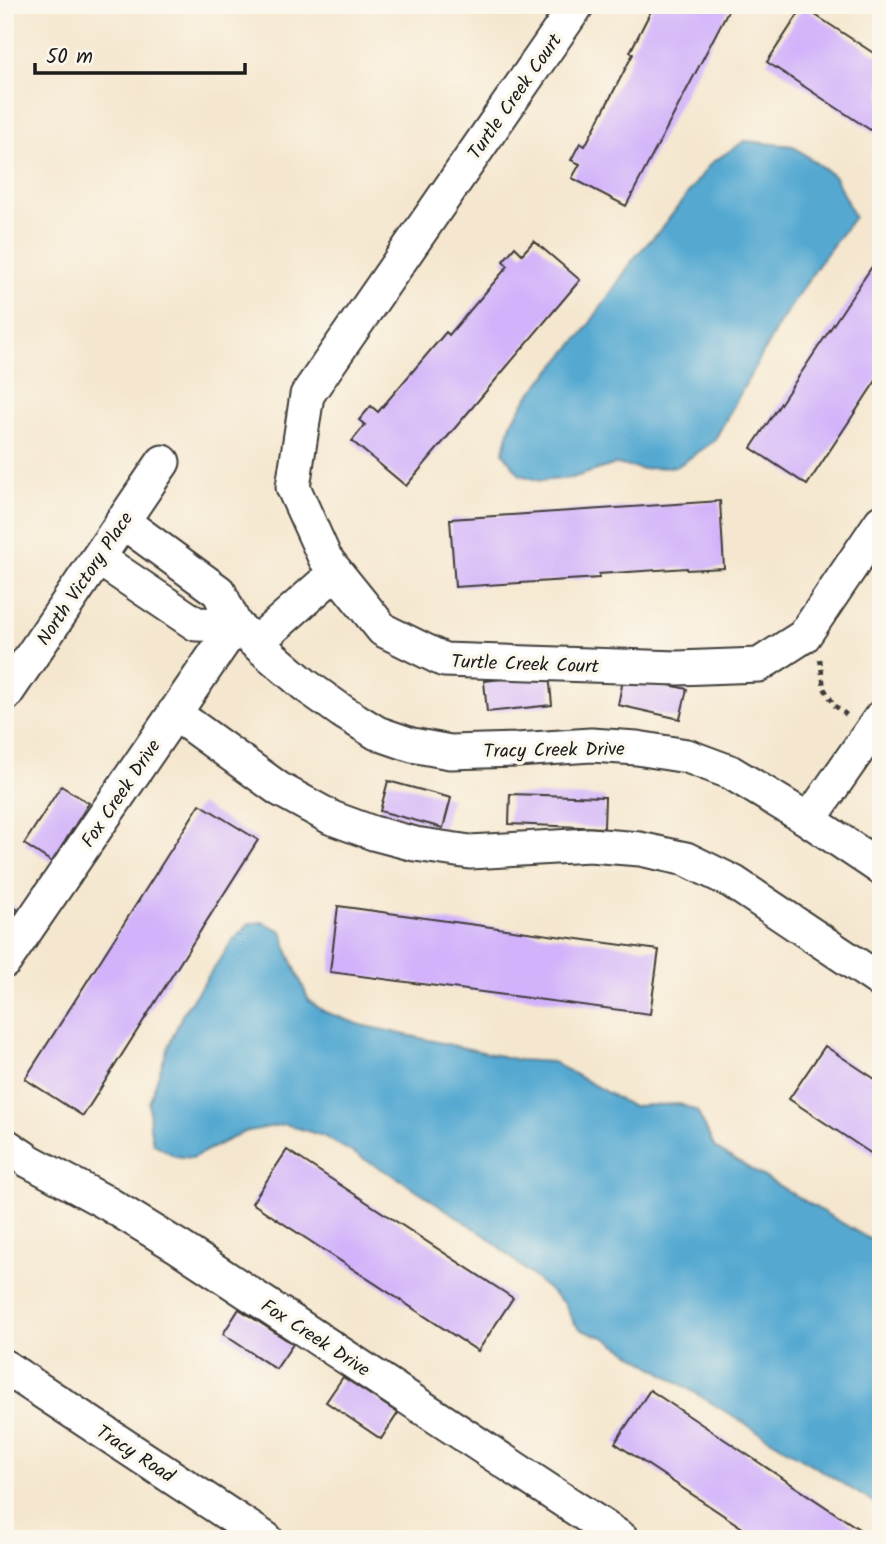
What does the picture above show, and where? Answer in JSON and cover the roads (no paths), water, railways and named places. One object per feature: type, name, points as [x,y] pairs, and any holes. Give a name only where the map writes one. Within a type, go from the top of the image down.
[{"type":"street","name":"Turtle Creek Court","points":[[577,5],[307,395],[293,487],[325,558],[383,630],[444,660],[678,668],[759,665],[804,636],[881,522]]},
{"type":"street","name":"North Victory Place","points":[[5,695],[163,462]]},
{"type":"street","name":"Tracy Creek Drive","points":[[122,521],[219,592],[245,634],[306,685],[377,733],[412,745],[450,752],[591,745],[637,748],[687,756],[730,772],[881,868]]},
{"type":"street","points":[[98,558],[196,624],[245,634]]},
{"type":"street","name":"Fox Creek Drive","points":[[5,961],[174,713],[245,634],[336,572]]},
{"type":"street","points":[[174,713],[279,789],[332,818],[383,836],[470,852],[589,845],[640,849],[686,859],[733,882],[881,981]]},
{"type":"street","points":[[809,820],[873,738]]},
{"type":"street","name":"Fox Creek Drive","points":[[5,1145],[179,1247],[622,1539]]},
{"type":"street","name":"Tracy Road","points":[[5,1367],[266,1539]]},
{"type":"water","points":[[745,141],[793,146],[835,177],[854,217],[779,324],[714,441],[678,466],[641,469],[616,464],[572,478],[540,481],[520,475],[503,453],[511,424],[527,398],[584,332],[635,257],[661,229],[711,163]]},
{"type":"water","points":[[262,922],[282,931],[309,1001],[325,1012],[361,1025],[519,1060],[553,1062],[631,1106],[680,1104],[697,1111],[715,1148],[881,1246],[881,1507],[604,1337],[578,1328],[565,1304],[486,1236],[403,1181],[323,1136],[285,1124],[244,1132],[192,1158],[175,1156],[153,1143],[149,1103],[183,1013],[234,939],[249,924]]}]
